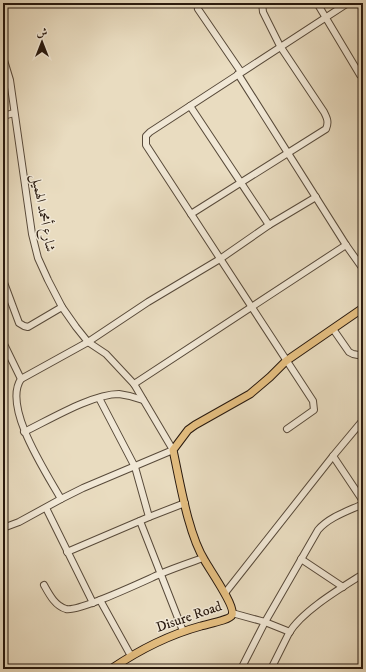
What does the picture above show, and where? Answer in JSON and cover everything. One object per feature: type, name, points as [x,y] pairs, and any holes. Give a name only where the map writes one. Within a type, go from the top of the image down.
[{"type":"main road","points":[[232,613],[231,606],[225,594],[203,558],[193,532],[173,450],[188,430],[250,394],[286,361],[363,308]]},
{"type":"main road","name":"Disure Road","points":[[111,669],[151,644],[183,631],[224,620],[232,616],[232,613]]},
{"type":"street","points":[[190,214],[326,128],[328,120],[280,46],[263,12],[262,3]]},
{"type":"street","points":[[317,3],[327,17],[363,78]]},
{"type":"street","points":[[287,430],[314,410],[313,400],[190,214],[146,145],[145,140],[146,136],[150,132],[348,3]]},
{"type":"street","points":[[198,9],[346,245],[363,269]]},
{"type":"street","name":"شارع أمحمد الهميل","points":[[3,57],[10,80],[34,244],[38,258],[62,307],[76,327],[88,342],[106,354],[134,384],[173,450]]},
{"type":"street","points":[[190,106],[269,225]]},
{"type":"street","points":[[3,116],[14,113]]},
{"type":"street","points":[[61,499],[30,446],[24,432],[17,404],[16,391],[17,384],[20,379],[88,342],[148,302],[220,259],[269,225],[316,197]]},
{"type":"street","points":[[134,384],[346,245]]},
{"type":"street","points":[[3,280],[19,323],[24,326],[28,327],[62,307]]},
{"type":"street","points":[[333,329],[349,352],[363,356]]},
{"type":"street","points":[[3,342],[20,379]]},
{"type":"street","points":[[24,432],[81,404],[99,398],[118,394],[143,400]]},
{"type":"street","points":[[99,398],[135,467],[149,517]]},
{"type":"street","points":[[225,594],[363,420]]},
{"type":"street","points":[[3,528],[19,522],[82,488],[173,450]]},
{"type":"street","points":[[241,669],[265,622],[314,536],[322,525],[363,502],[333,456]]},
{"type":"street","points":[[68,552],[185,503]]},
{"type":"street","points":[[46,508],[93,603]]},
{"type":"street","points":[[140,521],[183,631]]},
{"type":"street","points":[[44,585],[56,604],[67,609],[74,609],[93,603],[203,558]]},
{"type":"street","points":[[301,559],[343,587]]},
{"type":"street","points":[[271,669],[290,632],[300,619],[363,574]]},
{"type":"street","points":[[100,600],[131,656]]},
{"type":"street","points":[[232,613],[265,622],[290,632]]}]
